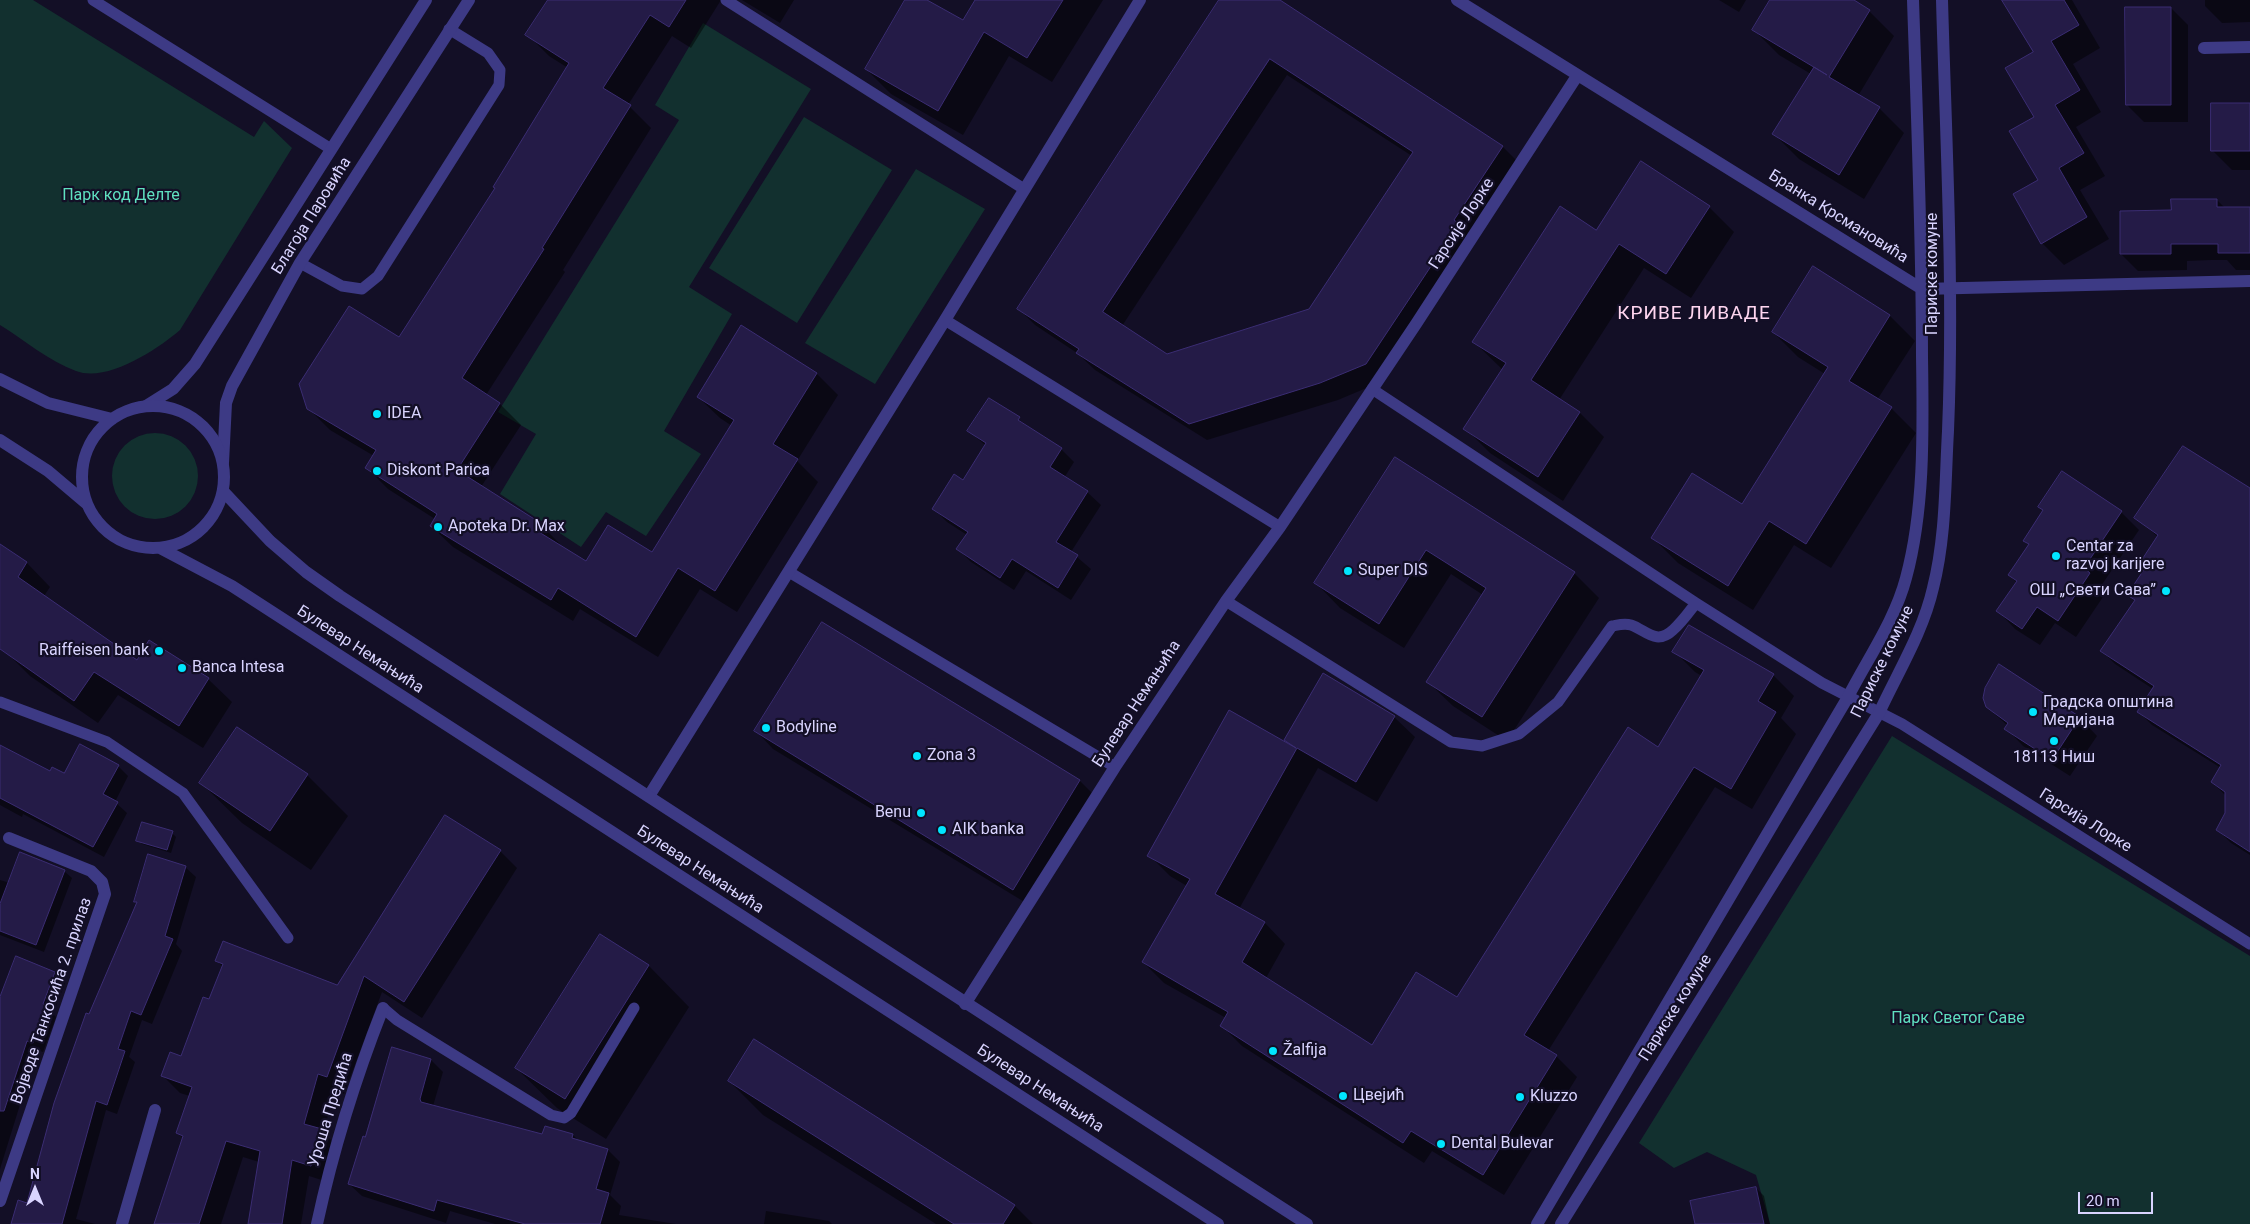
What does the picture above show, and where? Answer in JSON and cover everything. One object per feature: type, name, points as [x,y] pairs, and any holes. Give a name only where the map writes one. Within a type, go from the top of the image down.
[{"type":"street","name":"Благоја Паровића","points":[[146,406],[173,389],[195,364],[426,0]]},
{"type":"street","name":"Благоја Паровића","points":[[223,463],[226,403],[232,386],[300,263],[469,0]]},
{"type":"street","points":[[650,796],[945,320],[1140,0]]},
{"type":"street","name":"Бранка Крсмановића","points":[[1458,0],[1922,288]]},
{"type":"street","name":"Париске комуне","points":[[1537,1224],[1848,697],[1895,611],[1906,578],[1913,547],[1918,501],[1923,401],[1922,288],[1914,0]]},
{"type":"street","name":"Париске комуне","points":[[1561,1224],[1879,713],[1922,623],[1933,589],[1940,554],[1944,516],[1949,406],[1950,287],[1942,0]]},
{"type":"street","points":[[2204,48],[2250,46]]},
{"type":"street","name":"Гарсије Лорке","points":[[1280,527],[1578,76]]},
{"type":"street","points":[[1922,288],[2250,281]]},
{"type":"street","points":[[0,379],[48,403],[112,419]]},
{"type":"street","points":[[146,406],[167,407],[186,414],[198,423],[216,444],[223,463],[223,490],[218,508],[194,536],[178,544],[160,548],[137,547],[116,538],[104,529],[94,517],[87,504],[82,485],[82,466],[88,448],[98,432],[112,419],[128,411],[146,406]]},
{"type":"street","points":[[0,440],[48,471],[87,504]]},
{"type":"street","name":"Булевар Немањића","points":[[223,490],[270,541],[320,582],[650,796],[965,1004],[1307,1224]]},
{"type":"street","name":"Булевар Немањића","points":[[965,1004],[1115,768],[1226,601],[1280,527]]},
{"type":"street","name":"Булевар Немањића","points":[[160,548],[232,586],[1218,1224]]},
{"type":"street","name":"Војводе Танкосића 2. прилаз","points":[[0,1201],[105,894],[102,882],[91,871],[9,838]]},
{"type":"street","name":"Уроша Предића","points":[[317,1224],[344,1114],[362,1061],[384,1008]]},
{"type":"street","points":[[122,1224],[155,1110]]},
{"type":"lane","points":[[93,0],[331,149]]},
{"type":"lane","points":[[726,0],[1024,189]]},
{"type":"lane","points":[[300,263],[342,286],[362,289],[378,276],[499,85],[500,70],[488,53],[450,29]]},
{"type":"lane","points":[[945,320],[1280,527]]},
{"type":"lane","name":"Гарсија Лорке","points":[[1372,389],[1696,604],[1822,683],[1902,724],[2250,944]]},
{"type":"lane","points":[[789,572],[1115,768]]},
{"type":"lane","points":[[1226,601],[1451,742],[1482,746],[1519,734],[1558,702],[1612,626],[1631,625],[1651,636],[1660,636],[1672,632],[1696,604]]},
{"type":"lane","points":[[0,702],[106,742],[183,792],[288,938]]},
{"type":"lane","points":[[384,1008],[397,1020],[551,1115],[564,1118],[571,1112],[634,1008]]},
{"type":"green space","name":"Парк код Делте","points":[[0,0],[33,0],[254,137],[264,121],[292,148],[180,330],[146,354],[117,368],[102,372],[88,373],[76,371],[46,356],[0,325]]},
{"type":"green space","points":[[703,23],[811,89],[689,287],[732,314],[664,431],[701,454],[646,536],[606,512],[581,547],[500,494],[536,434],[498,412],[679,120],[655,105]]},
{"type":"green space","points":[[804,117],[892,170],[797,323],[709,268]]},
{"type":"green space","points":[[916,169],[985,209],[875,384],[805,343]]},
{"type":"green space","points":[[155,433],[171,437],[185,446],[194,460],[198,476],[194,492],[185,506],[171,515],[155,519],[139,515],[125,506],[116,492],[112,476],[116,460],[125,446],[139,437]]},
{"type":"green space","name":"Парк Светог Саве","points":[[1892,736],[2250,956],[2250,1224],[1770,1224],[1756,1175],[1707,1152],[1674,1168],[1639,1143]]},
{"type":"building","points":[[548,0],[686,0],[669,27],[650,15],[603,88],[631,105],[542,248],[544,249],[462,378],[500,403],[457,470],[539,522],[534,529],[586,561],[608,525],[652,552],[734,420],[697,397],[741,325],[817,373],[773,444],[798,459],[715,591],[678,568],[636,637],[558,588],[551,600],[430,526],[437,514],[365,468],[376,450],[307,409],[299,384],[349,306],[399,337],[495,188],[493,187],[569,63],[525,35]]},
{"type":"building","points":[[905,0],[927,0],[963,20],[975,0],[1063,0],[1027,58],[984,32],[938,111],[865,69]]},
{"type":"building","points":[[1219,0],[1280,0],[1503,146],[1454,220],[1459,224],[1366,364],[1320,383],[1189,424],[1076,353],[1079,349],[1017,309]],"holes":[[[1270,59],[1413,152],[1309,309],[1167,354],[1103,312]]]},
{"type":"building","points":[[1770,0],[1854,0],[1870,10],[1829,77],[1880,107],[1839,175],[1772,134],[1814,67],[1752,30]]},
{"type":"building","points":[[2002,0],[2064,0],[2079,25],[2051,41],[2080,90],[2055,105],[2084,153],[2059,168],[2087,217],[2041,244],[2013,194],[2038,180],[2009,131],[2034,117],[2005,68],[2033,52]]},
{"type":"building","points":[[2125,7],[2171,7],[2171,105],[2126,105]]},
{"type":"building","points":[[2211,103],[2250,103],[2250,151],[2211,151]]},
{"type":"building","points":[[1641,161],[1710,206],[1666,274],[1619,244],[1531,380],[1580,412],[1538,477],[1463,429],[1506,363],[1472,342],[1560,206],[1596,230]]},
{"type":"building","points":[[2171,199],[2217,199],[2217,207],[2250,207],[2250,253],[2218,253],[2218,244],[2171,244],[2171,254],[2120,254],[2120,211],[2171,210]]},
{"type":"building","points":[[1813,266],[1890,315],[1849,381],[1892,407],[1806,544],[1769,521],[1728,586],[1651,538],[1692,473],[1742,504],[1828,367],[1772,332]]},
{"type":"building","points":[[989,398],[1020,417],[1018,420],[1062,448],[1050,467],[1088,491],[1056,542],[1078,555],[1058,588],[1012,559],[1000,578],[956,549],[968,532],[932,509],[954,474],[963,480],[986,443],[967,431]]},
{"type":"building","points":[[2183,446],[2250,488],[2250,852],[2216,830],[2225,813],[2225,792],[2211,782],[2221,765],[2137,712],[2154,686],[2100,651],[2135,600],[2127,595],[2149,562],[2143,558],[2158,535],[2134,518]]},
{"type":"building","points":[[1395,457],[1575,572],[1482,717],[1426,682],[1486,588],[1426,550],[1379,624],[1314,583]]},
{"type":"building","name":"Centar za razvoj karijere","points":[[2062,471],[2122,511],[2084,568],[2090,573],[2058,621],[2037,607],[2022,629],[1996,611],[2017,581],[2008,575],[2029,544],[2023,541],[2043,510],[2038,507]]},
{"type":"building","points":[[0,544],[27,562],[18,577],[137,660],[149,640],[209,678],[179,726],[94,672],[74,701],[0,649]]},
{"type":"building","name":"Zona 3","points":[[822,622],[1080,780],[1013,890],[754,731]]},
{"type":"building","points":[[1689,625],[1774,674],[1758,701],[1776,712],[1731,789],[1694,767],[1524,1035],[1557,1055],[1483,1175],[1411,1131],[1403,1143],[1220,1026],[1228,1012],[1142,962],[1190,879],[1147,856],[1229,710],[1296,748],[1284,740],[1323,673],[1395,716],[1356,782],[1297,748],[1215,894],[1265,922],[1242,962],[1372,1045],[1416,972],[1457,997],[1628,727],[1658,747],[1704,670],[1672,652]]},
{"type":"building","name":"Градска општина Медијана","points":[[1999,664],[2080,717],[2052,760],[2004,729],[2008,723],[1986,707],[1983,698],[1985,688]]},
{"type":"building","points":[[237,727],[308,774],[270,831],[199,783]]},
{"type":"building","points":[[80,744],[119,765],[103,794],[118,802],[93,847],[0,798],[0,745],[50,771],[52,767],[64,773]]},
{"type":"building","points":[[445,815],[501,850],[404,1002],[364,976],[327,1077],[318,1074],[304,1124],[322,1129],[311,1166],[292,1160],[282,1224],[248,1224],[260,1151],[226,1141],[199,1224],[154,1224],[183,1136],[176,1133],[192,1087],[161,1076],[170,1052],[181,1056],[203,997],[209,999],[223,964],[215,961],[223,941],[337,985]]},
{"type":"building","points":[[142,822],[173,831],[167,850],[136,841]]},
{"type":"building","points":[[20,852],[65,870],[36,945],[0,931],[0,904]]},
{"type":"building","points":[[148,854],[186,866],[165,936],[173,939],[141,1015],[131,1011],[118,1049],[125,1051],[107,1105],[96,1101],[62,1224],[11,1224],[18,1200],[27,1203],[54,1103],[86,1013],[89,1014],[137,902],[134,902]]},
{"type":"building","points":[[600,934],[649,965],[565,1099],[515,1068]]},
{"type":"building","points":[[16,956],[55,972],[43,1004],[46,1006],[33,1043],[27,1041],[4,1111],[0,1111],[0,997]]},
{"type":"building","points":[[754,1039],[1015,1205],[1003,1224],[954,1224],[728,1081]]},
{"type":"building","points":[[392,1047],[431,1059],[420,1099],[421,1102],[542,1134],[545,1126],[573,1134],[572,1138],[608,1149],[596,1189],[609,1193],[600,1224],[525,1224],[437,1200],[434,1211],[348,1184],[363,1136],[365,1137]]},
{"type":"building","points":[[1756,1187],[1764,1224],[1695,1224],[1690,1201]]},
{"type":"place","name":"IDEA","points":[[377,414]]},
{"type":"place","name":"Diskont Parica","points":[[377,471]]},
{"type":"place","name":"Apoteka Dr. Max","points":[[438,527]]},
{"type":"place","name":"Centar za razvoj karijere","points":[[2056,556]]},
{"type":"place","name":"Super DIS","points":[[1348,571]]},
{"type":"place","name":"ОШ „Свети Сава”","points":[[2166,591]]},
{"type":"place","name":"Raiffeisen bank","points":[[159,651]]},
{"type":"place","name":"Banca Intesa","points":[[182,668]]},
{"type":"place","name":"Градска општина Медијана","points":[[2033,712]]},
{"type":"place","name":"Bodyline","points":[[766,728]]},
{"type":"place","name":"18113 Ниш","points":[[2054,741]]},
{"type":"place","name":"Zona 3","points":[[917,756]]},
{"type":"place","name":"Benu","points":[[921,813]]},
{"type":"place","name":"AIK banka","points":[[942,830]]},
{"type":"place","name":"Žalfija","points":[[1273,1051]]},
{"type":"place","name":"Цвејић","points":[[1343,1096]]},
{"type":"place","name":"Kluzzo","points":[[1520,1097]]},
{"type":"place","name":"Dental Bulevar","points":[[1441,1144]]},
{"type":"district","name":"КРИВЕ ЛИВАДЕ","points":[[1694,314]]}]
